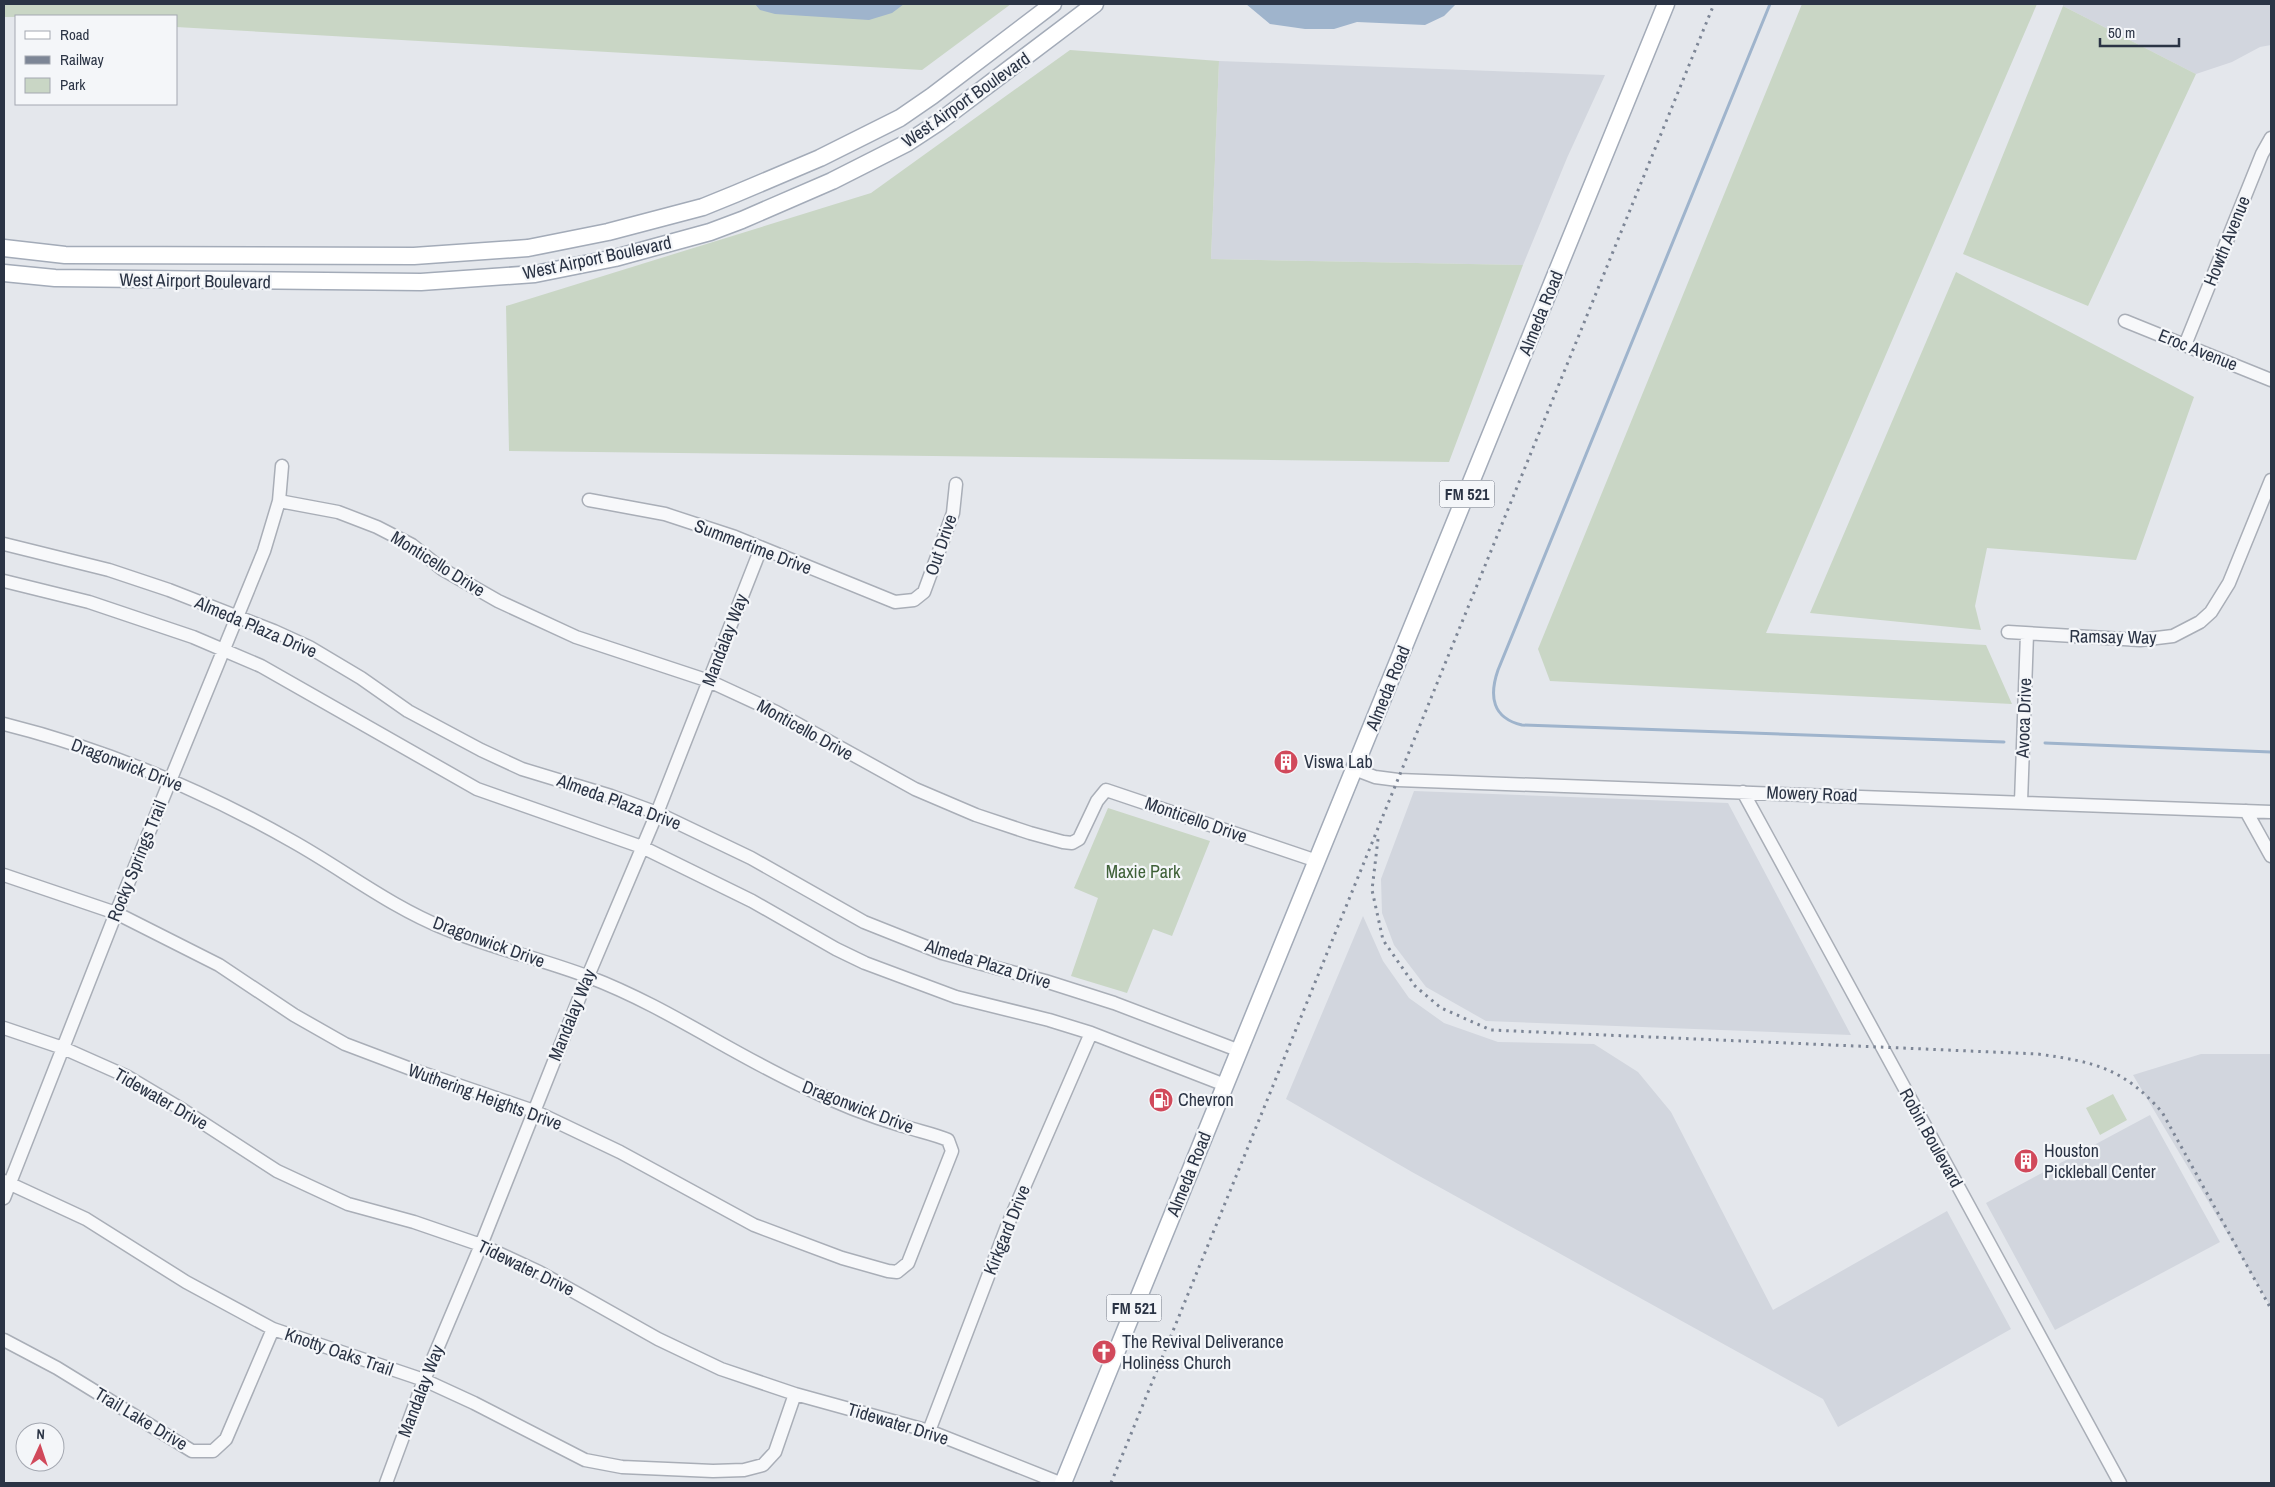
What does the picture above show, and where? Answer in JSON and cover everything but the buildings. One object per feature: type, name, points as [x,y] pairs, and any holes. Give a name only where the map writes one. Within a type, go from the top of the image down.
[{"type":"main road","name":"West Airport Boulevard","points":[[4,248],[65,255],[414,256],[528,248],[608,232],[703,207],[820,158],[900,118],[1053,4]]},
{"type":"main road","name":"West Airport Boulevard","points":[[4,273],[55,278],[225,282],[421,282],[535,274],[615,258],[710,232],[832,181],[907,143],[1024,59],[1095,4]]},
{"type":"main road","name":"Almeda Road","points":[[1061,1483],[1240,1051],[1666,4]]},
{"type":"main road","points":[[1010,37],[1024,59]]},
{"type":"main road","points":[[820,158],[832,181]]},
{"type":"main road","points":[[608,232],[615,258]]},
{"type":"main road","points":[[225,256],[225,282]]},
{"type":"street","name":"Howth Avenue","points":[[2185,345],[2262,154],[2271,138]]},
{"type":"street","name":"Eroc Avenue","points":[[2125,321],[2271,380]]},
{"type":"street","name":"Rocky Springs Trail","points":[[4,1198],[7,1182],[264,551],[279,501],[282,466]]},
{"type":"street","name":"Ramsay Way","points":[[2008,632],[2156,639],[2173,636],[2200,622],[2211,612],[2229,584],[2271,480]]},
{"type":"street","name":"Out Drive","points":[[914,600],[924,592],[953,513],[956,484]]},
{"type":"street","name":"Summertime Drive","points":[[590,500],[665,514],[761,548],[895,602],[914,600]]},
{"type":"street","name":"Monticello Drive","points":[[279,501],[338,512],[377,527],[412,545],[442,569],[498,601],[576,637],[708,681],[776,712],[915,789],[976,815],[1030,833],[1063,842],[1072,842],[1079,839],[1097,801],[1106,790],[1317,860]]},
{"type":"street","name":"Almeda Plaza Drive","points":[[4,544],[109,570],[237,615],[309,647],[361,678],[422,719],[481,750],[522,769],[657,812],[743,854],[864,922],[942,953],[1044,981],[1114,1003],[1240,1051]]},
{"type":"street","name":"Mandalay Way","points":[[386,1483],[424,1380],[481,1245],[588,976],[657,812],[761,548]]},
{"type":"street","name":"Almeda Plaza Drive","points":[[4,581],[89,602],[224,649],[260,666],[477,789],[642,847],[752,901],[836,949],[865,963],[956,997],[1049,1020],[1091,1033],[1225,1085]]},
{"type":"street","name":"Avoca Drive","points":[[2021,802],[2027,634]]},
{"type":"street","name":"Dragonwick Drive","points":[[4,724],[43,734],[109,756],[223,803],[295,842],[376,894],[445,929],[588,976],[654,1005],[747,1058],[849,1108],[948,1140],[952,1151],[944,1172]]},
{"type":"street","name":"Mowery Road","points":[[1354,769],[1375,778],[1398,780],[2271,812]]},
{"type":"street","name":"Robin Boulevard","points":[[1743,792],[2120,1483]]},
{"type":"street","points":[[2246,811],[2271,856]]},
{"type":"street","name":"Wuthering Heights Drive","points":[[4,875],[116,913],[219,965],[294,1015],[345,1044],[410,1069],[534,1111],[620,1152],[754,1225],[842,1258],[897,1272],[908,1263],[944,1172]]},
{"type":"street","name":"Tidewater Drive","points":[[4,1028],[63,1048],[126,1076],[183,1110],[277,1171],[348,1204],[414,1222],[481,1245],[539,1272],[666,1342],[721,1369],[795,1394],[929,1431],[1061,1483]]},
{"type":"street","name":"Kirkgard Drive","points":[[929,1431],[1008,1224],[1091,1033]]},
{"type":"street","name":"Knotty Oaks Trail","points":[[7,1182],[86,1219],[186,1282],[273,1330],[424,1380],[474,1403],[585,1460],[622,1467],[713,1471],[744,1470],[762,1466],[775,1452],[795,1394]]},
{"type":"street","name":"Trail Lake Drive","points":[[4,1340],[57,1368],[192,1451],[213,1451],[226,1439],[273,1330]]},
{"type":"shaded area","points":[[2063,4],[2271,4],[2271,45],[2260,47],[2232,62],[2196,74],[2063,6]]},
{"type":"shaded area","points":[[1219,61],[1605,75],[1567,158],[1523,265],[1211,259]]},
{"type":"shaded area","points":[[1414,791],[1728,803],[1851,1035],[1486,1021],[1426,987],[1394,945],[1382,913],[1381,879]]},
{"type":"shaded area","points":[[1363,916],[1383,961],[1409,998],[1444,1023],[1498,1042],[1594,1044],[1638,1072],[1671,1112],[1773,1310],[1947,1211],[2011,1329],[1838,1427],[1823,1399],[1412,1172],[1286,1099]]},
{"type":"shaded area","points":[[2201,1054],[2271,1054],[2271,1307],[2133,1075]]},
{"type":"shaded area","points":[[2150,1115],[2220,1242],[2055,1330],[1986,1203]]},
{"type":"green space","points":[[4,4],[1011,4],[922,70],[178,27],[178,15],[15,15],[15,17],[4,17]]},
{"type":"green space","points":[[1802,4],[2037,4],[1766,633],[1986,645],[2012,704],[1550,681],[1538,649]]},
{"type":"green space","points":[[2063,6],[2196,74],[2088,306],[1963,254]]},
{"type":"green space","points":[[1070,50],[1219,61],[1211,259],[1523,265],[1449,462],[509,451],[506,306],[871,193]]},
{"type":"green space","points":[[1956,272],[2194,397],[2136,560],[1987,548],[1975,606],[1981,630],[1810,613]]},
{"type":"green space","name":"Maxie Park","points":[[1108,808],[1210,841],[1172,936],[1153,929],[1127,993],[1071,976],[1098,898],[1074,888]]},
{"type":"green space","points":[[2113,1094],[2127,1120],[2100,1135],[2086,1108]]},
{"type":"water","points":[[755,4],[904,4],[892,13],[869,20],[775,14],[760,10]]},
{"type":"water","points":[[1246,4],[1456,4],[1444,16],[1425,25],[1357,22],[1334,29],[1305,29],[1270,24]]},
{"type":"waterway","points":[[1770,4],[1498,670],[1494,689],[1495,705],[1504,717],[1522,725],[2004,742]]},
{"type":"waterway","points":[[2045,743],[2271,752]]},
{"type":"railway","points":[[1111,1483],[1714,4]]},
{"type":"railway","points":[[1378,839],[1372,890],[1383,940],[1415,986],[1441,1008],[1491,1030],[2038,1054],[2092,1064],[2121,1076],[2148,1097],[2162,1112],[2271,1309]]},
{"type":"place","name":"Viswa Lab","points":[[1286,762]]},
{"type":"place","name":"Chevron","points":[[1161,1100]]},
{"type":"place","name":"Houston Pickleball Center","points":[[2026,1161]]},
{"type":"place","name":"The Revival Deliverance Holiness Church","points":[[1104,1352]]}]
